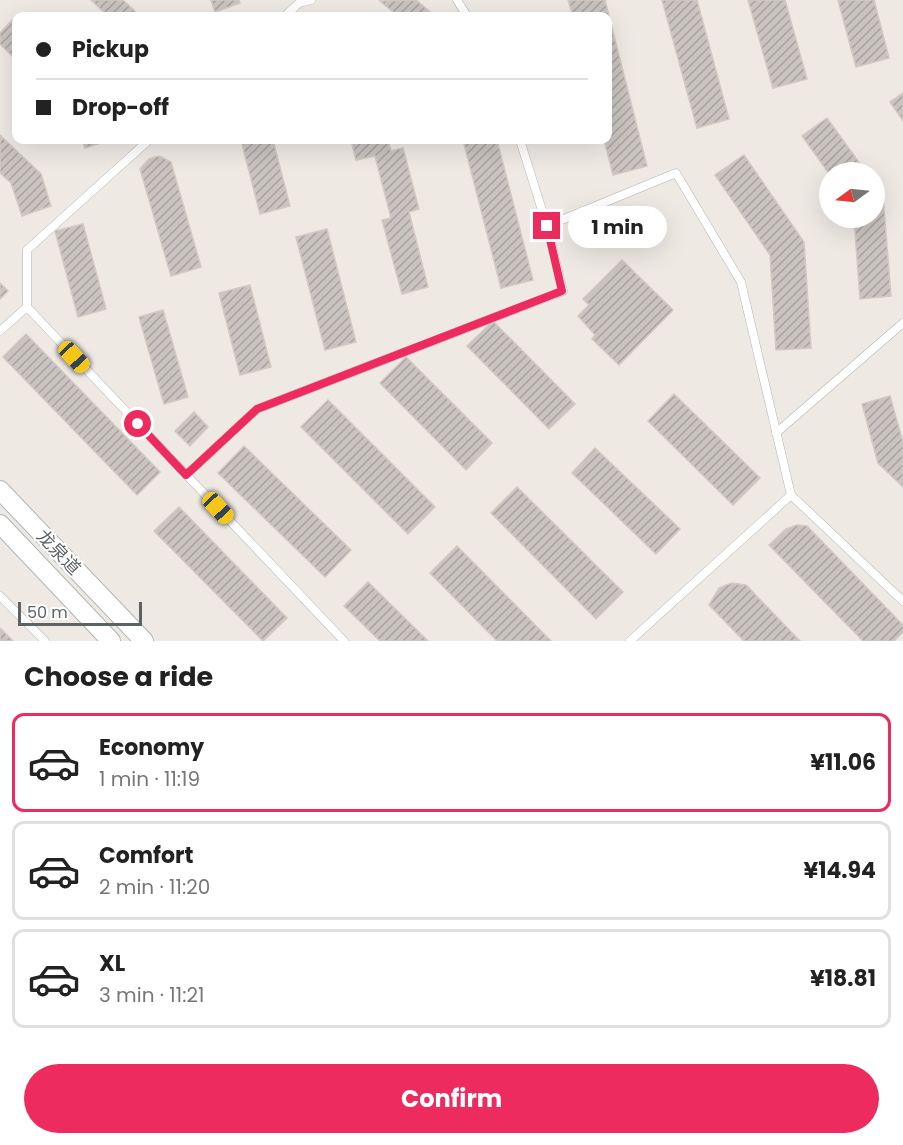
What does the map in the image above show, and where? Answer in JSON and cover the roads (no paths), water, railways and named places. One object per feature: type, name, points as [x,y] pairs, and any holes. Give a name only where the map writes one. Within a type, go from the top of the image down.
[{"type":"street","name":"龙泉道","points":[[0,490],[144,641]]},
{"type":"street","name":"龙泉道","points":[[0,524],[111,641]]},
{"type":"lane","points":[[289,12],[299,3],[310,0]]},
{"type":"lane","points":[[145,144],[27,250],[27,307],[344,641]]},
{"type":"lane","points":[[186,475],[257,409],[562,291],[547,226],[521,144]]},
{"type":"lane","points":[[547,226],[676,172],[741,282],[791,495],[903,601]]},
{"type":"lane","points":[[0,331],[27,307]]},
{"type":"lane","points":[[776,433],[903,323]]},
{"type":"lane","points":[[630,641],[791,495]]},
{"type":"lane","points":[[0,596],[45,641]]}]
